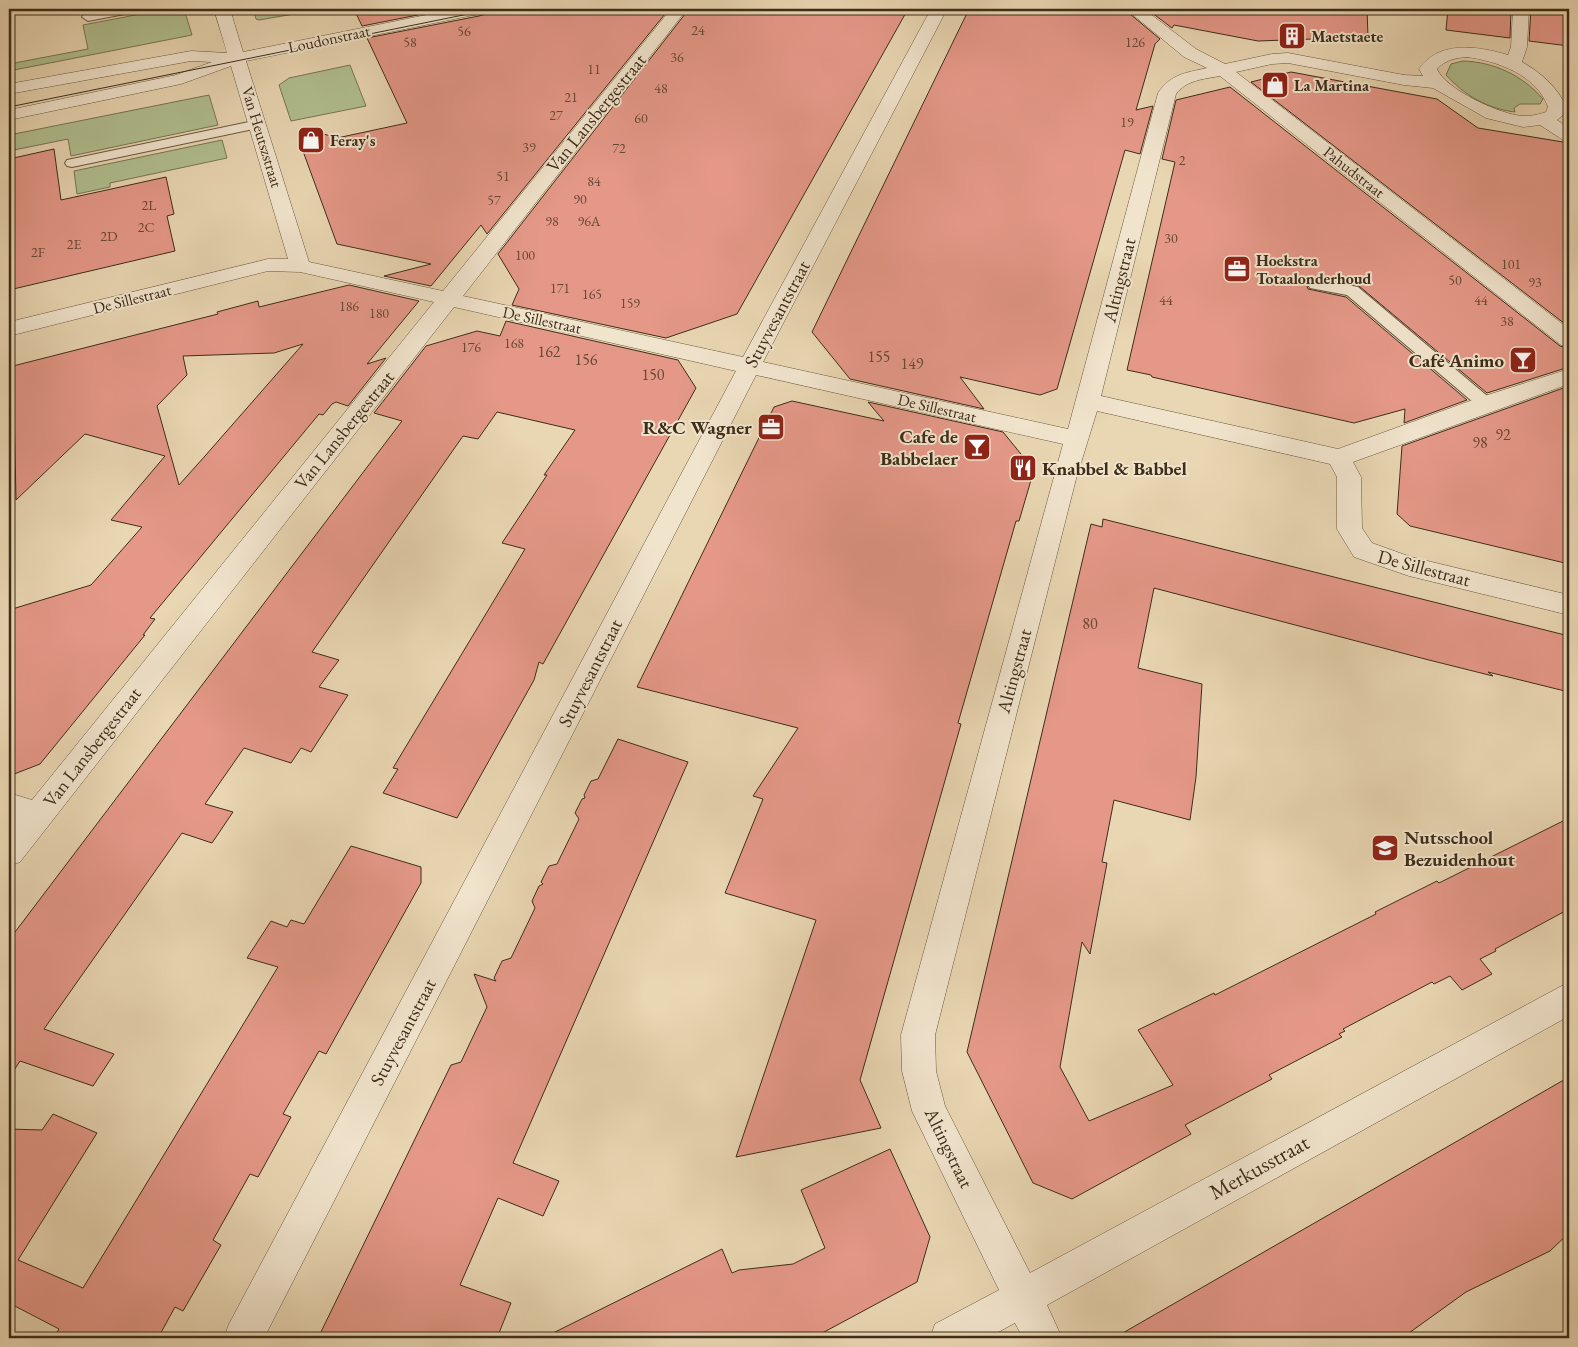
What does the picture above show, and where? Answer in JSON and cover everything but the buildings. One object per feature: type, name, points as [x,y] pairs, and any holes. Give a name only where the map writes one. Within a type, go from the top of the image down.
[{"type":"street","name":"Van Heutszstraat","points":[[222,9],[300,266]]},
{"type":"street","name":"Loudonstraat","points":[[9,115],[181,79],[238,58],[479,9]]},
{"type":"street","name":"Van Lansbergestraat","points":[[9,852],[679,9]]},
{"type":"street","name":"Stuyvesantstraat","points":[[243,1338],[750,365],[939,9]]},
{"type":"street","name":"Pahudstraat","points":[[1134,9],[1190,53],[1223,70],[1569,340]]},
{"type":"street","points":[[1513,64],[1519,47],[1521,9]]},
{"type":"street","points":[[1467,52],[1482,54],[1513,64],[1552,94],[1557,107],[1553,116],[1544,120],[1514,119],[1486,112],[1437,83],[1430,76],[1428,69],[1435,60],[1446,55],[1467,52]]},
{"type":"street","name":"Loudonstraat","points":[[9,89],[191,56],[238,58]]},
{"type":"street","name":"Altingstraat","points":[[1043,1338],[929,1111],[919,1071],[918,1035],[1064,479],[1088,401],[1167,93],[1174,84],[1186,78],[1272,59],[1288,58],[1396,79],[1437,83]]},
{"type":"street","points":[[1544,120],[1569,136]]},
{"type":"street","name":"De Sillestraat","points":[[9,329],[268,265],[300,266],[1075,439]]},
{"type":"street","points":[[1088,401],[1339,458],[1569,376]]},
{"type":"street","name":"De Sillestraat","points":[[1339,458],[1350,477],[1350,529],[1363,550],[1409,566],[1569,605]]},
{"type":"street","points":[[9,806],[37,815]]},
{"type":"street","name":"Merkusstraat","points":[[949,1338],[1569,998]]},
{"type":"lane","points":[[88,17],[130,9]]},
{"type":"lane","points":[[72,163],[258,124]]},
{"type":"lane","points":[[1316,284],[1352,291],[1486,404]]},
{"type":"green space","points":[[167,9],[184,9],[192,35],[9,71],[9,64],[88,49],[83,25]]},
{"type":"green space","points":[[253,9],[323,9],[259,20],[256,19]]},
{"type":"green space","points":[[1463,61],[1486,64],[1507,71],[1526,83],[1543,99],[1540,104],[1520,104],[1514,108],[1515,112],[1495,108],[1477,100],[1446,75],[1451,64]]},
{"type":"green space","points":[[350,65],[366,106],[291,121],[279,85],[289,78]]},
{"type":"green space","points":[[209,95],[218,125],[71,156],[68,139],[9,151],[9,135]]},
{"type":"green space","points":[[222,140],[227,158],[110,183],[110,187],[77,194],[74,171]]},
{"type":"tram line","points":[[9,107],[493,9]]},
{"type":"place","name":"Maetstaete","points":[[1292,36]]},
{"type":"place","name":"La Martina","points":[[1275,85]]},
{"type":"place","name":"Feray's","points":[[311,140]]},
{"type":"place","name":"Hoekstra Totaalonderhoud","points":[[1237,269]]},
{"type":"place","name":"Café Animo","points":[[1523,360]]},
{"type":"place","name":"R&C Wagner","points":[[771,427]]},
{"type":"place","name":"Cafe de Babbelaer","points":[[977,447]]},
{"type":"place","name":"Knabbel & Babbel","points":[[1023,468]]},
{"type":"place","name":"Nutsschool Bezuidenhout","points":[[1385,848]]}]
